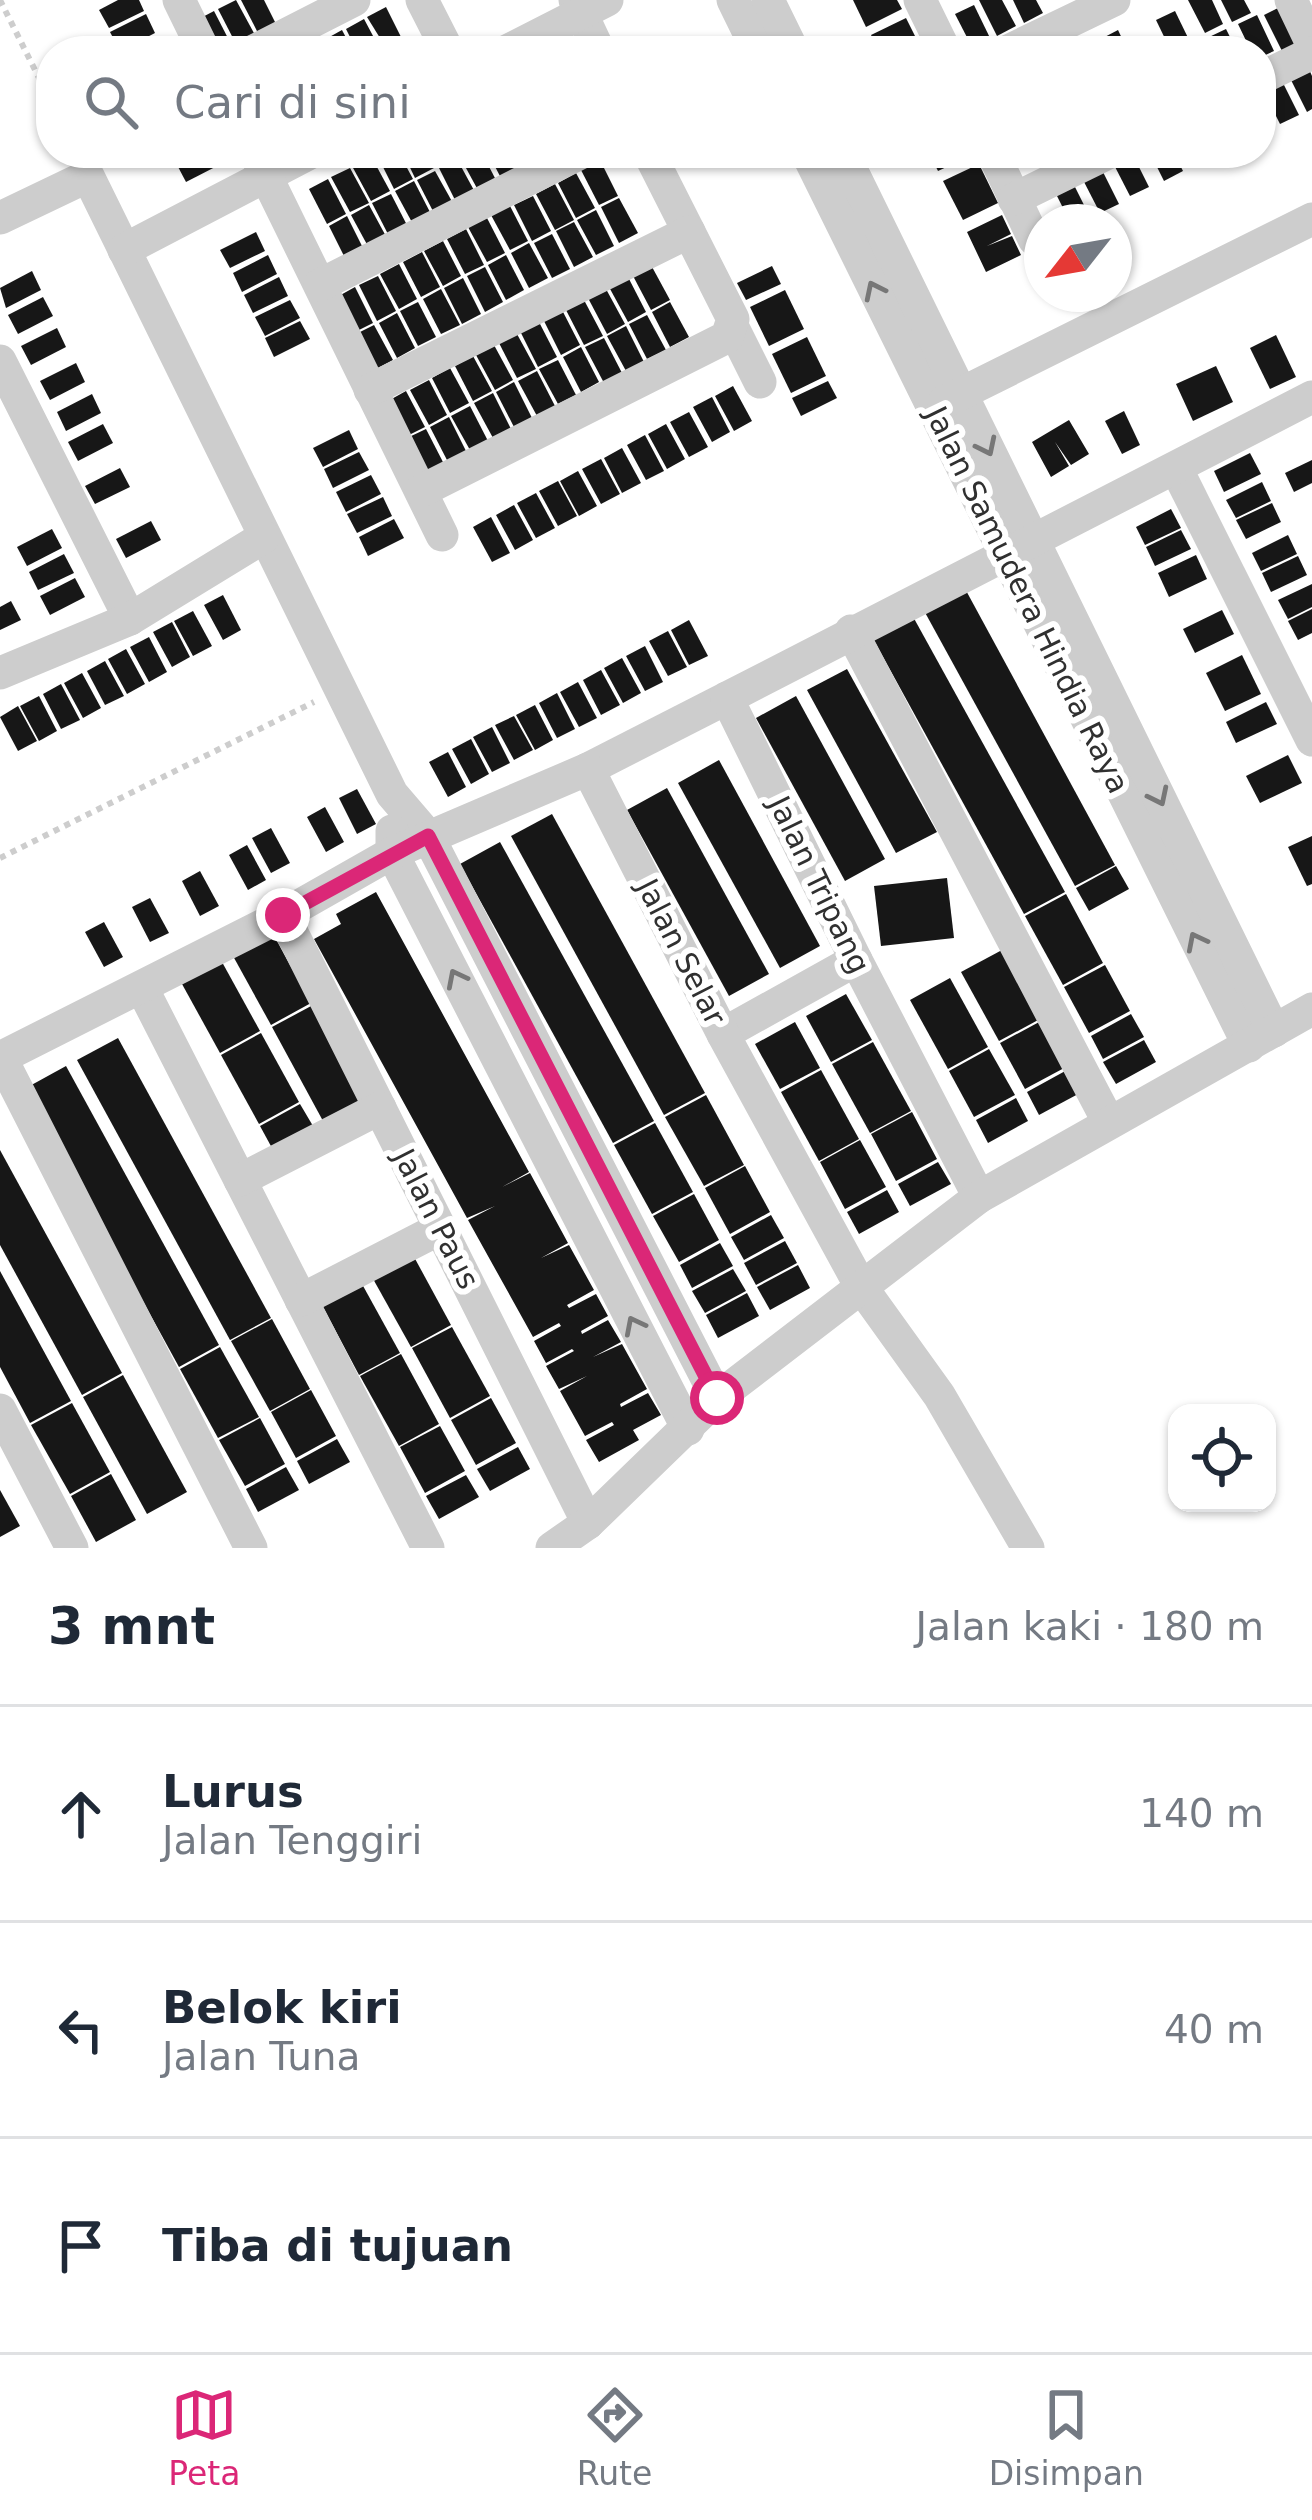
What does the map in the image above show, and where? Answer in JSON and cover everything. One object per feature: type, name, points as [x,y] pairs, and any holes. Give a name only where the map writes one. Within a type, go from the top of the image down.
[{"type":"street","points":[[178,0],[196,36]]},
{"type":"street","points":[[283,36],[354,0]]},
{"type":"street","points":[[422,0],[440,36]]},
{"type":"street","points":[[733,0],[751,36]]},
{"type":"street","points":[[768,0],[786,36]]},
{"type":"street","points":[[920,0],[938,36]]},
{"type":"street","points":[[1039,36],[1114,0]]},
{"type":"street","points":[[1291,0],[1312,44]]},
{"type":"street","points":[[533,36],[588,4],[595,36]]},
{"type":"street","points":[[1276,71],[1312,53]]},
{"type":"street","points":[[124,250],[254,168]]},
{"type":"street","points":[[262,168],[442,535]]},
{"type":"street","points":[[320,285],[550,168]]},
{"type":"street","points":[[657,168],[760,382]]},
{"type":"street","name":"Jalan Samudera Hindia Raya","points":[[816,168],[922,351],[1261,1038]]},
{"type":"street","name":"Jalan Samudera Hindia Raya","points":[[849,168],[922,351]]},
{"type":"street","points":[[1000,168],[1024,219]]},
{"type":"street","points":[[1014,199],[1077,168]]},
{"type":"street","points":[[0,218],[88,176],[392,794],[428,836],[717,1398]]},
{"type":"street","points":[[946,400],[1312,219]]},
{"type":"street","points":[[370,390],[689,232]]},
{"type":"street","points":[[421,490],[722,340],[733,328]]},
{"type":"street","points":[[0,361],[130,619]]},
{"type":"street","points":[[250,1548],[0,1058],[283,915],[392,853],[588,769],[1312,397]]},
{"type":"street","points":[[1176,467],[1312,740]]},
{"type":"street","points":[[0,673],[130,619],[264,537]]},
{"type":"street","points":[[851,631],[1108,1121]]},
{"type":"street","name":"Jalan Tripang","points":[[727,698],[979,1197]]},
{"type":"street","name":"Jalan Selar","points":[[588,769],[723,1034],[860,1285],[939,1395],[1028,1548]]},
{"type":"street","points":[[392,794],[392,853],[688,1429]]},
{"type":"street","name":"Jalan Paus","points":[[283,915],[588,1523]]},
{"type":"street","points":[[723,1034],[856,960]]},
{"type":"street","points":[[142,988],[428,1548]]},
{"type":"street","points":[[552,1548],[588,1523],[717,1398],[979,1197],[1312,1009]]},
{"type":"street","points":[[240,1180],[380,1108]]},
{"type":"street","points":[[302,1300],[440,1228]]},
{"type":"street","points":[[0,1410],[72,1548]]},
{"type":"path","points":[[0,0],[36,72]]},
{"type":"path","points":[[0,858],[343,687]]},
{"type":"building","points":[[118,0],[139,0],[144,11],[109,28],[99,10]]},
{"type":"building","points":[[236,0],[255,35],[232,36],[218,9]]},
{"type":"building","points":[[241,0],[264,0],[276,24],[258,33]]},
{"type":"building","points":[[853,0],[897,0],[902,9],[866,27]]},
{"type":"building","points":[[979,0],[1002,0],[1016,26],[997,36]]},
{"type":"building","points":[[1013,0],[1036,0],[1043,13],[1024,23]]},
{"type":"building","points":[[1188,0],[1212,0],[1223,24],[1205,33]]},
{"type":"building","points":[[1221,0],[1244,0],[1251,13],[1232,22]]},
{"type":"building","points":[[974,5],[989,36],[966,36],[955,14]]},
{"type":"building","points":[[1282,6],[1300,41],[1282,51],[1264,15]]},
{"type":"building","points":[[386,7],[400,36],[379,36],[367,17]]},
{"type":"building","points":[[214,11],[227,36],[203,36],[195,21]]},
{"type":"building","points":[[1175,11],[1187,36],[1164,36],[1156,20]]},
{"type":"building","points":[[146,14],[155,33],[112,36],[110,32]]},
{"type":"building","points":[[1257,15],[1267,36],[1244,36],[1238,24]]},
{"type":"building","points":[[906,18],[915,36],[872,36]]},
{"type":"building","points":[[364,19],[373,36],[350,36],[346,29]]},
{"type":"building","points":[[1308,67],[1312,109],[1307,112],[1289,76]]},
{"type":"building","points":[[1281,79],[1299,115],[1280,124],[1276,116],[1276,81]]},
{"type":"building","points":[[179,168],[213,168],[186,182]]},
{"type":"building","points":[[350,168],[369,203],[350,212],[331,177]]},
{"type":"building","points":[[353,168],[378,168],[390,191],[371,201]]},
{"type":"building","points":[[384,168],[407,168],[413,179],[394,189]]},
{"type":"building","points":[[410,168],[434,168],[415,178]]},
{"type":"building","points":[[439,168],[462,168],[476,194],[457,204]]},
{"type":"building","points":[[466,168],[490,168],[497,182],[479,192]]},
{"type":"building","points":[[496,168],[520,168],[521,170],[502,180]]},
{"type":"building","points":[[604,168],[618,196],[599,205],[581,170]]},
{"type":"building","points":[[981,168],[998,203],[963,220],[943,181]]},
{"type":"building","points":[[1101,168],[1119,204],[1095,204],[1082,178]]},
{"type":"building","points":[[1116,168],[1140,168],[1149,187],[1130,196]]},
{"type":"building","points":[[1158,168],[1182,168],[1183,171],[1164,181]]},
{"type":"building","points":[[435,171],[454,205],[435,215],[417,180]]},
{"type":"building","points":[[576,173],[595,208],[576,218],[558,183]]},
{"type":"building","points":[[328,179],[346,214],[327,224],[309,189]]},
{"type":"building","points":[[1071,179],[1084,204],[1061,204],[1053,188]]},
{"type":"building","points":[[414,181],[432,216],[414,226],[395,191]]},
{"type":"building","points":[[555,184],[574,220],[555,230],[536,194]]},
{"type":"building","points":[[391,194],[409,229],[390,238],[372,203]]},
{"type":"building","points":[[533,196],[551,231],[532,241],[514,205]]},
{"type":"building","points":[[619,198],[638,233],[619,243],[601,207]]},
{"type":"building","points":[[369,205],[388,240],[370,250],[351,215]]},
{"type":"building","points":[[510,206],[528,241],[510,250],[491,215]]},
{"type":"building","points":[[596,210],[614,246],[596,255],[577,220]]},
{"type":"building","points":[[1002,215],[1011,234],[987,246],[1012,236],[1021,255],[986,272],[967,232]]},
{"type":"building","points":[[347,216],[365,252],[347,262],[329,226]]},
{"type":"building","points":[[487,218],[505,253],[487,262],[468,227]]},
{"type":"building","points":[[574,222],[593,257],[574,267],[556,231]]},
{"type":"building","points":[[466,229],[484,265],[465,274],[447,239]]},
{"type":"building","points":[[256,232],[265,251],[230,268],[220,250]]},
{"type":"building","points":[[552,234],[570,269],[552,278],[534,243]]},
{"type":"building","points":[[443,241],[461,276],[443,286],[424,251]]},
{"type":"building","points":[[529,243],[548,278],[529,288],[511,253]]},
{"type":"building","points":[[422,252],[440,287],[421,297],[403,262]]},
{"type":"building","points":[[268,255],[277,274],[242,292],[233,273]]},
{"type":"building","points":[[506,255],[524,290],[506,300],[488,265]]},
{"type":"building","points":[[399,264],[417,299],[399,309],[380,274]]},
{"type":"building","points":[[651,265],[670,300],[651,310],[632,274]]},
{"type":"building","points":[[772,266],[781,284],[746,300],[737,283]]},
{"type":"building","points":[[485,267],[503,302],[485,312],[467,276]]},
{"type":"building","points":[[32,271],[41,290],[6,308],[0,288]]},
{"type":"building","points":[[378,276],[396,311],[377,321],[359,285]]},
{"type":"building","points":[[279,277],[288,296],[253,313],[244,295]]},
{"type":"building","points":[[628,277],[646,312],[628,322],[609,287]]},
{"type":"building","points":[[463,278],[481,314],[462,324],[444,288]]},
{"type":"building","points":[[355,287],[373,323],[355,332],[337,297]]},
{"type":"building","points":[[441,289],[460,325],[441,334],[423,299]]},
{"type":"building","points":[[606,289],[625,324],[607,334],[588,298]]},
{"type":"building","points":[[785,290],[804,329],[769,346],[750,307]]},
{"type":"building","points":[[43,297],[53,316],[18,334],[8,315]]},
{"type":"building","points":[[290,300],[300,318],[265,336],[255,317]]},
{"type":"building","points":[[584,300],[603,336],[584,345],[566,310]]},
{"type":"building","points":[[418,302],[436,337],[418,346],[400,311]]},
{"type":"building","points":[[670,302],[689,337],[670,347],[652,312]]},
{"type":"building","points":[[562,310],[580,345],[561,355],[543,319]]},
{"type":"building","points":[[397,313],[415,348],[397,358],[379,323]]},
{"type":"building","points":[[647,315],[666,350],[647,359],[629,324]]},
{"type":"building","points":[[300,321],[310,339],[274,357],[265,338]]},
{"type":"building","points":[[539,322],[557,357],[538,367],[520,331]]},
{"type":"building","points":[[374,325],[393,360],[374,370],[356,334]]},
{"type":"building","points":[[626,326],[644,362],[626,371],[607,336]]},
{"type":"building","points":[[57,328],[66,347],[31,365],[21,346]]},
{"type":"building","points":[[517,334],[536,369],[517,378],[499,343]]},
{"type":"building","points":[[1276,335],[1296,377],[1270,389],[1250,348]]},
{"type":"building","points":[[807,337],[826,376],[791,393],[772,354]]},
{"type":"building","points":[[604,338],[622,373],[604,383],[585,347]]},
{"type":"building","points":[[494,345],[513,380],[495,390],[476,355]]},
{"type":"building","points":[[581,347],[599,382],[581,392],[563,357]]},
{"type":"building","points":[[473,356],[492,391],[473,401],[455,366]]},
{"type":"building","points":[[558,360],[576,395],[558,404],[539,369]]},
{"type":"building","points":[[76,363],[85,382],[50,400],[40,381]]},
{"type":"building","points":[[1216,366],[1233,402],[1193,421],[1176,384]]},
{"type":"building","points":[[450,368],[469,403],[450,413],[432,378]]},
{"type":"building","points":[[537,371],[555,406],[537,416],[518,381]]},
{"type":"building","points":[[429,380],[447,415],[429,425],[410,390]]},
{"type":"building","points":[[828,381],[837,398],[801,416],[792,398]]},
{"type":"building","points":[[514,382],[532,418],[514,427],[496,392]]},
{"type":"building","points":[[733,386],[752,421],[734,431],[715,396]]},
{"type":"building","points":[[406,391],[425,427],[407,436],[388,401]]},
{"type":"building","points":[[493,393],[511,429],[493,438],[474,403]]},
{"type":"building","points":[[92,394],[101,413],[66,431],[57,412]]},
{"type":"building","points":[[712,397],[730,432],[712,442],[693,407]]},
{"type":"building","points":[[470,406],[488,441],[470,450],[451,416]]},
{"type":"building","points":[[1124,411],[1140,445],[1122,454],[1105,421]]},
{"type":"building","points":[[689,412],[708,447],[689,457],[670,422]]},
{"type":"building","points":[[449,417],[467,453],[448,462],[430,427]]},
{"type":"building","points":[[1069,420],[1089,454],[1071,465],[1055,442],[1069,466],[1051,477],[1032,442]]},
{"type":"building","points":[[103,424],[113,443],[78,461],[68,442]]},
{"type":"building","points":[[666,424],[685,459],[667,469],[648,434]]},
{"type":"building","points":[[426,429],[444,464],[426,474],[407,438]]},
{"type":"building","points":[[349,430],[358,449],[323,467],[313,448]]},
{"type":"building","points":[[645,435],[664,471],[646,480],[627,445]]},
{"type":"building","points":[[622,448],[641,483],[622,493],[604,458]]},
{"type":"building","points":[[359,452],[369,470],[333,488],[324,469]]},
{"type":"building","points":[[1250,453],[1261,474],[1224,492],[1214,471]]},
{"type":"building","points":[[601,459],[620,494],[601,504],[582,469]]},
{"type":"building","points":[[1312,460],[1312,483],[1294,492],[1285,473]]},
{"type":"building","points":[[120,468],[130,487],[95,504],[85,486]]},
{"type":"building","points":[[578,471],[597,506],[579,516],[560,481]]},
{"type":"building","points":[[371,475],[381,494],[346,512],[336,492]]},
{"type":"building","points":[[558,481],[577,516],[558,526],[539,491]]},
{"type":"building","points":[[1262,482],[1271,501],[1236,518],[1226,500]]},
{"type":"building","points":[[536,493],[555,528],[536,538],[517,503]]},
{"type":"building","points":[[383,497],[392,516],[357,533],[347,514]]},
{"type":"building","points":[[1272,503],[1281,522],[1246,539],[1236,520]]},
{"type":"building","points":[[514,505],[533,540],[515,550],[496,515]]},
{"type":"building","points":[[1171,509],[1181,528],[1145,545],[1136,527]]},
{"type":"building","points":[[491,517],[510,553],[492,562],[473,527]]},
{"type":"building","points":[[394,519],[404,538],[368,556],[359,537]]},
{"type":"building","points":[[151,521],[161,540],[126,558],[116,539]]},
{"type":"building","points":[[52,529],[62,548],[27,566],[17,547]]},
{"type":"building","points":[[1181,530],[1191,549],[1155,566],[1146,547]]},
{"type":"building","points":[[1288,535],[1297,554],[1261,571],[1252,553]]},
{"type":"building","points":[[64,554],[74,573],[38,590],[29,572]]},
{"type":"building","points":[[1196,555],[1207,579],[1169,597],[1158,573]]},
{"type":"building","points":[[1298,556],[1307,575],[1271,592],[1262,573]]},
{"type":"building","points":[[75,578],[85,597],[50,615],[40,596]]},
{"type":"building","points":[[1312,584],[1312,607],[1288,619],[1278,600]]},
{"type":"building","points":[[963,585],[1115,865],[1075,886],[922,607]]},
{"type":"building","points":[[223,595],[241,630],[223,640],[204,605]]},
{"type":"building","points":[[11,601],[21,620],[0,630],[0,607]]},
{"type":"building","points":[[1312,609],[1312,633],[1298,640],[1288,621]]},
{"type":"building","points":[[1222,610],[1234,634],[1195,653],[1183,629]]},
{"type":"building","points":[[193,611],[212,646],[193,656],[174,621]]},
{"type":"building","points":[[911,613],[1065,892],[1024,914],[871,635]]},
{"type":"building","points":[[689,620],[708,656],[689,665],[671,630]]},
{"type":"building","points":[[172,622],[190,657],[172,667],[153,632]]},
{"type":"building","points":[[668,631],[687,667],[668,676],[649,641]]},
{"type":"building","points":[[149,637],[167,672],[149,682],[130,647]]},
{"type":"building","points":[[645,646],[663,682],[645,691],[626,656]]},
{"type":"building","points":[[126,649],[145,684],[127,694],[108,659]]},
{"type":"building","points":[[1242,655],[1261,694],[1225,711],[1206,673]]},
{"type":"building","points":[[622,658],[641,693],[623,703],[604,668]]},
{"type":"building","points":[[105,661],[124,696],[105,705],[87,671]]},
{"type":"building","points":[[847,669],[937,832],[896,853],[807,690]]},
{"type":"building","points":[[601,670],[620,705],[601,715],[583,680]]},
{"type":"building","points":[[82,673],[101,708],[83,718],[64,683]]},
{"type":"building","points":[[578,682],[597,718],[579,727],[560,692]]},
{"type":"building","points":[[61,684],[80,720],[61,729],[43,694]]},
{"type":"building","points":[[557,693],[575,729],[557,738],[539,703]]},
{"type":"building","points":[[39,696],[57,731],[39,741],[20,706]]},
{"type":"building","points":[[796,696],[885,859],[845,881],[756,718]]},
{"type":"building","points":[[1266,702],[1277,724],[1236,743],[1226,722]]},
{"type":"building","points":[[535,705],[553,740],[535,750],[516,715]]},
{"type":"building","points":[[18,706],[37,741],[18,751],[0,717]]},
{"type":"building","points":[[514,716],[533,750],[514,760],[495,725]]},
{"type":"building","points":[[492,727],[510,763],[492,772],[473,737]]},
{"type":"building","points":[[471,739],[489,774],[471,784],[452,749]]},
{"type":"building","points":[[448,752],[466,787],[448,797],[429,762]]},
{"type":"building","points":[[1288,755],[1302,783],[1260,803],[1246,776]]},
{"type":"building","points":[[719,760],[820,946],[780,968],[678,783]]},
{"type":"building","points":[[667,788],[769,974],[729,996],[627,810]]},
{"type":"building","points":[[357,789],[376,824],[357,834],[339,798]]},
{"type":"building","points":[[325,807],[344,842],[326,852],[307,817]]},
{"type":"building","points":[[552,814],[705,1093],[664,1115],[511,836]]},
{"type":"building","points":[[271,828],[290,863],[271,873],[252,838]]},
{"type":"building","points":[[1312,836],[1312,884],[1307,886],[1288,847]]},
{"type":"building","points":[[500,842],[654,1121],[613,1143],[460,864]]},
{"type":"building","points":[[247,845],[266,880],[248,890],[229,855]]},
{"type":"building","points":[[1116,866],[1129,889],[1089,911],[1076,888]]},
{"type":"building","points":[[200,871],[219,906],[200,916],[182,881]]},
{"type":"building","points":[[947,878],[954,938],[881,946],[874,886]]},
{"type":"building","points":[[376,892],[529,1172],[502,1187],[530,1173],[568,1243],[541,1258],[569,1245],[594,1290],[567,1305],[596,1294],[608,1316],[582,1334],[608,1320],[621,1342],[593,1357],[622,1344],[647,1389],[621,1407],[648,1393],[661,1415],[633,1430],[639,1440],[599,1462],[586,1440],[614,1425],[585,1436],[560,1391],[587,1376],[559,1389],[546,1366],[574,1351],[546,1363],[534,1341],[561,1326],[533,1337],[468,1220],[495,1206],[467,1218],[314,939],[341,924],[336,914]]},
{"type":"building","points":[[1066,894],[1103,963],[1063,985],[1025,916]]},
{"type":"building","points":[[150,898],[169,933],[150,942],[132,907]]},
{"type":"building","points":[[104,922],[123,957],[104,967],[85,932]]},
{"type":"building","points":[[273,934],[311,1003],[271,1025],[233,956]]},
{"type":"building","points":[[1002,950],[1040,1019],[999,1041],[961,972]]},
{"type":"building","points":[[222,962],[260,1031],[220,1053],[182,984]]},
{"type":"building","points":[[1105,965],[1130,1011],[1089,1033],[1064,987]]},
{"type":"building","points":[[950,978],[988,1047],[948,1069],[910,1000]]},
{"type":"building","points":[[846,994],[872,1040],[831,1062],[806,1016]]},
{"type":"building","points":[[313,1005],[364,1099],[323,1121],[272,1027]]},
{"type":"building","points":[[1131,1014],[1144,1037],[1103,1059],[1091,1036]]},
{"type":"building","points":[[1041,1021],[1066,1067],[1025,1089],[1000,1043]]},
{"type":"building","points":[[795,1022],[820,1068],[780,1089],[755,1044]]},
{"type":"building","points":[[261,1033],[299,1102],[259,1124],[221,1055]]},
{"type":"building","points":[[118,1038],[271,1318],[230,1340],[77,1060]]},
{"type":"building","points":[[1144,1040],[1156,1062],[1116,1084],[1103,1062]]},
{"type":"building","points":[[873,1042],[911,1111],[870,1133],[832,1064]]},
{"type":"building","points":[[989,1049],[1015,1095],[974,1117],[949,1071]]},
{"type":"building","points":[[66,1066],[219,1345],[179,1367],[26,1088]]},
{"type":"building","points":[[821,1070],[859,1139],[819,1161],[781,1092]]},
{"type":"building","points":[[1067,1070],[1080,1093],[1039,1115],[1027,1092]]},
{"type":"building","points":[[706,1095],[744,1165],[704,1186],[665,1117]]},
{"type":"building","points":[[1016,1098],[1028,1121],[988,1143],[976,1120]]},
{"type":"building","points":[[300,1104],[313,1126],[272,1148],[260,1126]]},
{"type":"building","points":[[912,1112],[937,1159],[896,1181],[871,1134]]},
{"type":"building","points":[[655,1123],[693,1192],[652,1214],[614,1145]]},
{"type":"building","points":[[860,1140],[886,1187],[845,1209],[820,1162]]},
{"type":"building","points":[[0,1150],[122,1373],[82,1395],[0,1245]]},
{"type":"building","points":[[938,1162],[951,1184],[910,1206],[898,1184]]},
{"type":"building","points":[[745,1166],[770,1212],[730,1234],[705,1188]]},
{"type":"building","points":[[887,1190],[899,1212],[859,1234],[847,1212]]},
{"type":"building","points":[[694,1194],[719,1240],[679,1262],[653,1216]]},
{"type":"building","points":[[771,1215],[784,1238],[744,1260],[731,1237]]},
{"type":"building","points":[[785,1241],[797,1263],[756,1285],[744,1263]]},
{"type":"building","points":[[720,1243],[733,1266],[692,1288],[680,1265]]},
{"type":"building","points":[[413,1255],[451,1325],[411,1347],[372,1277]]},
{"type":"building","points":[[798,1265],[810,1288],[770,1310],[757,1287]]},
{"type":"building","points":[[733,1269],[746,1291],[705,1313],[692,1291]]},
{"type":"building","points":[[0,1271],[71,1401],[30,1423],[0,1367]]},
{"type":"building","points":[[362,1284],[400,1353],[359,1375],[322,1305]]},
{"type":"building","points":[[747,1293],[759,1316],[718,1338],[706,1315]]},
{"type":"building","points":[[272,1319],[310,1389],[270,1411],[231,1341]]},
{"type":"building","points":[[452,1327],[490,1396],[450,1418],[412,1348]]},
{"type":"building","points":[[220,1347],[259,1417],[218,1438],[180,1369]]},
{"type":"building","points":[[401,1354],[439,1424],[399,1446],[360,1376]]},
{"type":"building","points":[[123,1375],[187,1492],[147,1514],[83,1397]]},
{"type":"building","points":[[311,1390],[336,1436],[296,1458],[271,1412]]},
{"type":"building","points":[[491,1398],[516,1443],[476,1465],[451,1420]]},
{"type":"building","points":[[72,1403],[110,1472],[70,1494],[31,1425]]},
{"type":"building","points":[[260,1418],[285,1464],[245,1486],[219,1440]]},
{"type":"building","points":[[440,1426],[465,1471],[425,1493],[400,1447]]},
{"type":"building","points":[[337,1439],[350,1462],[309,1484],[297,1461]]},
{"type":"building","points":[[518,1447],[530,1469],[490,1491],[477,1469]]},
{"type":"building","points":[[286,1467],[299,1490],[258,1512],[246,1489]]},
{"type":"building","points":[[111,1474],[136,1520],[96,1542],[71,1496]]},
{"type":"building","points":[[466,1475],[479,1497],[439,1519],[426,1496]]},
{"type":"building","points":[[0,1490],[20,1526],[0,1537]]},
{"type":"route","points":[[283,915],[428,836],[717,1398]]}]
